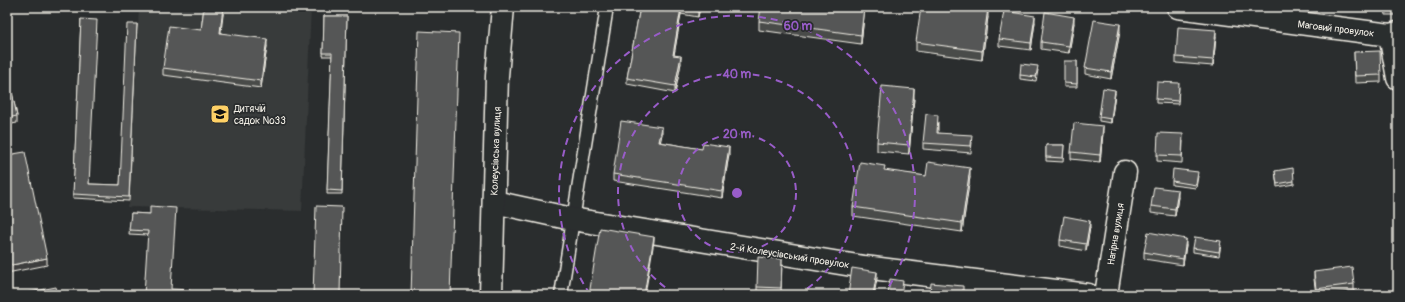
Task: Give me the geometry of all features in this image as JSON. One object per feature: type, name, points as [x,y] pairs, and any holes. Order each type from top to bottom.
[{"type":"street","name":"Колеусівська вулиця","points":[[491,295],[498,76],[503,7]]},
{"type":"street","name":"Маговий провулок","points":[[1178,7],[1394,34]]},
{"type":"street","points":[[1394,34],[1398,78]]},
{"type":"street","name":"Нагірна вулиця","points":[[1106,295],[1125,172]]},
{"type":"street","name":"2-й Колеусівський провулок","points":[[494,202],[572,219],[864,267],[1088,295]]},
{"type":"lane","points":[[561,295],[606,7]]},
{"type":"shaded area","name":"Дитячій садок №33","points":[[139,7],[311,7],[302,211],[127,207],[129,201]]},
{"type":"building","points":[[204,7],[223,7],[220,33],[267,39],[261,81],[163,68],[169,26],[201,30]]},
{"type":"building","points":[[640,7],[699,7],[698,11],[681,8],[673,55],[681,56],[675,86],[627,78]]},
{"type":"building","points":[[761,7],[864,7],[861,35],[759,21]]},
{"type":"building","points":[[921,7],[988,8],[982,51],[916,42]]},
{"type":"building","points":[[1385,7],[1398,7],[1398,11],[1386,11]]},
{"type":"building","points":[[1004,11],[1035,16],[1031,43],[999,39]]},
{"type":"building","points":[[1045,12],[1074,17],[1069,46],[1041,42]]},
{"type":"building","points":[[324,16],[347,16],[342,191],[327,190],[332,53],[323,53]]},
{"type":"building","points":[[81,19],[97,20],[89,184],[120,185],[127,24],[137,24],[129,197],[73,194]]},
{"type":"building","points":[[1094,20],[1120,24],[1111,72],[1085,68]]},
{"type":"building","points":[[1178,27],[1216,30],[1213,60],[1176,57]]},
{"type":"building","points":[[419,31],[459,33],[450,295],[411,295]]},
{"type":"building","points":[[1380,51],[1381,75],[1355,76],[1354,52]]},
{"type":"building","points":[[1064,61],[1077,61],[1077,84],[1064,83]]},
{"type":"building","points":[[1021,64],[1038,66],[1036,77],[1020,75]]},
{"type":"building","points":[[7,69],[17,116],[7,118]]},
{"type":"building","points":[[1157,82],[1179,83],[1178,101],[1156,99]]},
{"type":"building","points":[[882,86],[914,89],[909,145],[877,142]]},
{"type":"building","points":[[1103,88],[1115,90],[1111,119],[1099,117]]},
{"type":"building","points":[[926,114],[938,115],[937,133],[972,135],[971,146],[923,143]]},
{"type":"building","points":[[621,121],[662,127],[659,142],[702,149],[703,143],[729,147],[722,191],[613,174]]},
{"type":"building","points":[[1074,123],[1103,126],[1100,155],[1071,152]]},
{"type":"building","points":[[1158,133],[1183,134],[1182,156],[1157,155]]},
{"type":"building","points":[[1046,145],[1064,145],[1063,158],[1046,157]]},
{"type":"building","points":[[25,152],[47,258],[7,266],[7,155]]},
{"type":"building","points":[[860,162],[885,166],[884,170],[926,176],[928,162],[970,168],[962,223],[853,207]]},
{"type":"building","points":[[1293,168],[1294,181],[1277,184],[1275,171]]},
{"type":"building","points":[[1173,169],[1198,172],[1196,185],[1172,181]]},
{"type":"building","points":[[1154,187],[1178,190],[1175,209],[1151,206]]},
{"type":"building","points":[[150,206],[176,208],[171,289],[190,290],[190,295],[144,295],[148,231],[129,230],[131,213],[150,214]]},
{"type":"building","points":[[316,206],[342,207],[340,295],[313,295]]},
{"type":"building","points":[[1064,216],[1090,221],[1086,244],[1060,240]]},
{"type":"building","points":[[600,228],[654,237],[644,295],[589,295]]},
{"type":"building","points":[[1148,232],[1186,239],[1183,259],[1144,252]]},
{"type":"building","points":[[1195,237],[1221,241],[1219,252],[1193,248]]},
{"type":"building","points":[[758,257],[782,259],[781,288],[757,287]]},
{"type":"building","points":[[1352,267],[1354,284],[1316,289],[1314,272]]},
{"type":"building","points":[[852,268],[877,272],[873,295],[848,295]]},
{"type":"building","points":[[890,279],[903,281],[901,295],[888,295]]},
{"type":"building","points":[[931,283],[963,286],[963,295],[930,295]]},
{"type":"building","points":[[56,287],[58,295],[20,295],[20,294]]},
{"type":"place","name":"Дитячій садок №33","points":[[220,114]]}]
